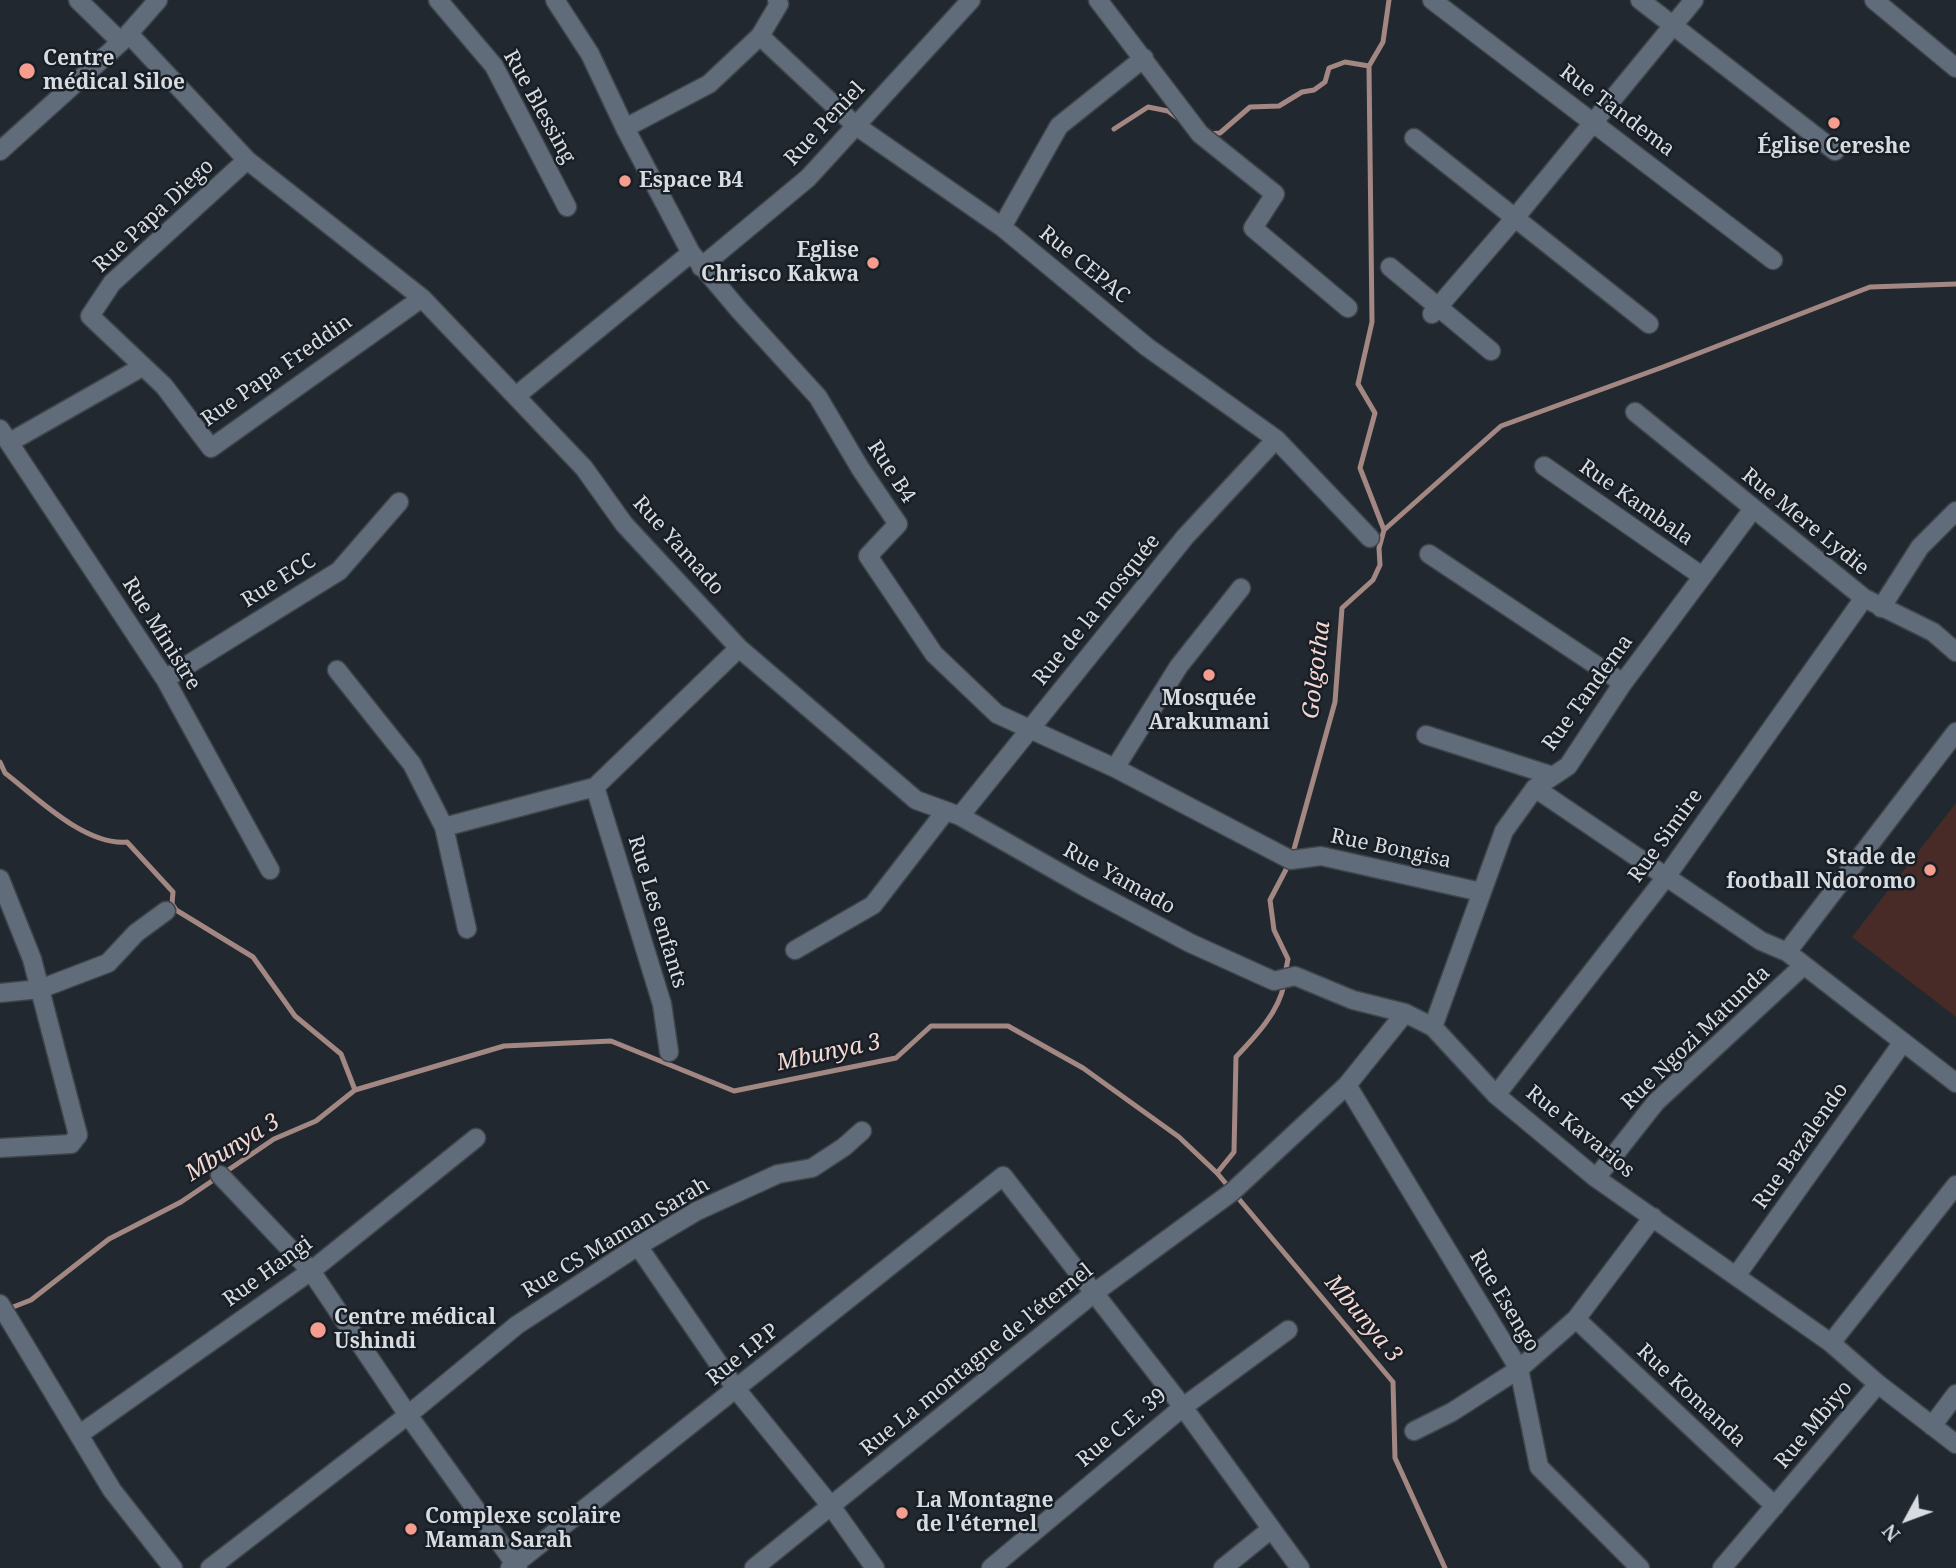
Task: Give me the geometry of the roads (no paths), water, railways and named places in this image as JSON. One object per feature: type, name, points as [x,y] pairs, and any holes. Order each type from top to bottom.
[{"type":"street","name":"Rue Yamado","points":[[78,0],[125,38],[247,160],[422,298],[584,468],[624,524],[739,648],[916,800],[953,814],[1191,943],[1274,981],[1296,976]]},
{"type":"street","points":[[0,151],[125,38],[158,0]]},
{"type":"street","name":"Rue Blessing","points":[[438,0],[494,65],[567,207]]},
{"type":"street","name":"Rue B4","points":[[555,0],[590,54],[625,128],[696,260],[818,397],[860,468],[898,524],[867,556],[934,654],[997,714],[1115,768],[1291,860]]},
{"type":"street","name":"Rue Peniel","points":[[516,396],[807,178],[971,0]]},
{"type":"street","points":[[1098,0],[1200,134],[1275,194],[1253,228],[1348,308]]},
{"type":"street","name":"Rue Tandema","points":[[1432,0],[1773,260]]},
{"type":"street","points":[[1640,0],[1835,151]]},
{"type":"street","points":[[1435,310],[1695,0]]},
{"type":"street","points":[[1874,0],[1956,68]]},
{"type":"street","points":[[625,128],[709,84],[760,36],[778,2]]},
{"type":"street","name":"Rue CEPAC","points":[[760,36],[855,125],[1002,227],[1147,347],[1276,439],[1370,538]]},
{"type":"street","points":[[1002,227],[1059,125],[1144,58]]},
{"type":"street","points":[[1414,138],[1648,324]]},
{"type":"street","name":"Rue Papa Diego","points":[[142,367],[90,316],[112,283],[247,160]]},
{"type":"street","points":[[1390,267],[1435,310],[1491,351]]},
{"type":"street","name":"Rue Papa Freddin","points":[[142,367],[164,386],[211,448],[422,298]]},
{"type":"street","points":[[5,436],[142,367]]},
{"type":"street","name":"Rue Mere Lydie","points":[[1634,412],[1864,598],[1933,632],[1956,652]]},
{"type":"street","name":"Rue Ministre","points":[[5,436],[165,679],[270,870]]},
{"type":"street","name":"Rue de la mosquée","points":[[795,950],[873,905],[1030,729],[1185,537],[1276,439]]},
{"type":"street","name":"Rue Kambala","points":[[1544,466],[1702,576]]},
{"type":"street","name":"Rue ECC","points":[[165,679],[339,571],[399,502]]},
{"type":"street","name":"Rue Tandema","points":[[1433,1027],[1504,831],[1535,788],[1568,766],[1623,683],[1752,509]]},
{"type":"street","points":[[1881,608],[1920,547],[1956,511]]},
{"type":"street","points":[[1429,554],[1623,683]]},
{"type":"street","points":[[1115,768],[1179,666],[1241,588]]},
{"type":"street","name":"Rue Simire","points":[[1496,1095],[1666,877],[1864,598]]},
{"type":"street","points":[[444,827],[595,787],[739,648]]},
{"type":"street","points":[[337,670],[412,764],[444,827],[467,929]]},
{"type":"street","name":"Rue Ngozi Matunda","points":[[1787,952],[1956,732]]},
{"type":"street","points":[[1426,735],[1553,776]]},
{"type":"street","name":"Rue Les enfants","points":[[595,787],[662,1004],[669,1052]]},
{"type":"street","points":[[1535,788],[1761,941],[1787,952],[1956,1083]]},
{"type":"street","name":"Rue Bongisa","points":[[1291,860],[1321,856],[1481,892]]},
{"type":"street","points":[[0,879],[33,959],[78,1135],[71,1144],[0,1149]]},
{"type":"street","points":[[0,993],[40,989],[108,963],[136,933],[166,911]]},
{"type":"street","name":"Rue Ngozi Matunda","points":[[1596,1178],[1656,1102],[1804,965]]},
{"type":"street","name":"Rue Kavarios","points":[[1296,976],[1353,1000],[1405,1013],[1433,1027],[1496,1095],[1596,1178],[1831,1343]]},
{"type":"street","points":[[1347,1085],[1405,1013]]},
{"type":"street","name":"Rue Bazalendo","points":[[1736,1276],[1903,1042]]},
{"type":"street","name":"Rue La montagne de l'éternel","points":[[754,1568],[1094,1293],[1233,1192],[1347,1085]]},
{"type":"street","name":"Rue Esengo","points":[[1347,1085],[1519,1369],[1539,1467],[1640,1568]]},
{"type":"street","name":"Rue CS Maman Sarah","points":[[210,1568],[408,1415],[517,1325],[697,1211],[778,1174],[812,1168],[844,1147],[862,1130]]},
{"type":"street","name":"Rue Hangi","points":[[80,1434],[311,1270],[477,1138]]},
{"type":"street","points":[[220,1175],[311,1270],[514,1567]]},
{"type":"street","name":"Rue I.P.P","points":[[514,1567],[1003,1176],[1094,1293]]},
{"type":"street","points":[[1831,1343],[1956,1185]]},
{"type":"street","points":[[1414,1431],[1452,1412],[1519,1369],[1576,1319],[1653,1217]]},
{"type":"street","points":[[638,1246],[736,1389],[831,1506],[875,1568]]},
{"type":"street","points":[[1094,1293],[1183,1407],[1300,1568]]},
{"type":"street","points":[[0,1304],[112,1490],[173,1568]]},
{"type":"street","name":"Rue Komanda","points":[[1576,1319],[1775,1506]]},
{"type":"street","name":"Rue C.E. 39","points":[[991,1568],[1183,1407],[1288,1330]]},
{"type":"street","name":"Rue Mbiyo","points":[[1722,1568],[1878,1384],[1831,1343]]},
{"type":"street","points":[[1878,1384],[1956,1444]]},
{"type":"street","points":[[1932,1426],[1956,1394]]},
{"type":"street","points":[[1223,1568],[1270,1530]]},
{"type":"waterway","name":"Golgotha","points":[[1285,974],[1288,959],[1274,930],[1270,900],[1291,860],[1335,702],[1342,608],[1373,580],[1380,565],[1379,548],[1384,530],[1360,468],[1375,413],[1358,384],[1372,322],[1369,66],[1383,42],[1389,0]]},
{"type":"waterway","points":[[1208,134],[1220,133],[1250,107],[1279,106],[1302,92],[1314,90],[1325,82],[1329,68],[1345,62],[1369,66]]},
{"type":"waterway","points":[[1114,129],[1148,107],[1168,111],[1179,119]]},
{"type":"waterway","points":[[1384,530],[1501,426],[1870,287],[1956,284]]},
{"type":"waterway","points":[[0,762],[5,773],[62,818],[95,836],[127,842],[173,892],[172,904],[176,910],[253,957],[295,1016],[341,1054],[355,1090]]},
{"type":"waterway","name":"Golgotha","points":[[1217,1173],[1234,1152],[1236,1057],[1272,1014],[1284,984]]},
{"type":"waterway","name":"Mbunya 3","points":[[8,1309],[31,1300],[109,1239],[181,1202],[274,1139],[316,1121],[355,1090],[504,1046],[611,1041],[734,1091],[896,1058],[931,1026],[1008,1026],[1083,1068],[1179,1137],[1217,1173],[1393,1382],[1395,1458],[1445,1568]]},
{"type":"place","name":"Centre médical Siloe","points":[[27,71]]},
{"type":"place","name":"Église Cereshe","points":[[1834,123]]},
{"type":"place","name":"Espace B4","points":[[625,181]]},
{"type":"place","name":"Eglise Chrisco Kakwa","points":[[873,263]]},
{"type":"place","name":"Mosquée Arakumani","points":[[1209,675]]},
{"type":"place","name":"Stade de football Ndoromo","points":[[1930,870]]},
{"type":"place","name":"Centre médical Ushindi","points":[[318,1330]]},
{"type":"place","name":"La Montagne de l'éternel","points":[[902,1513]]},
{"type":"place","name":"Complexe scolaire Maman Sarah","points":[[411,1529]]}]
